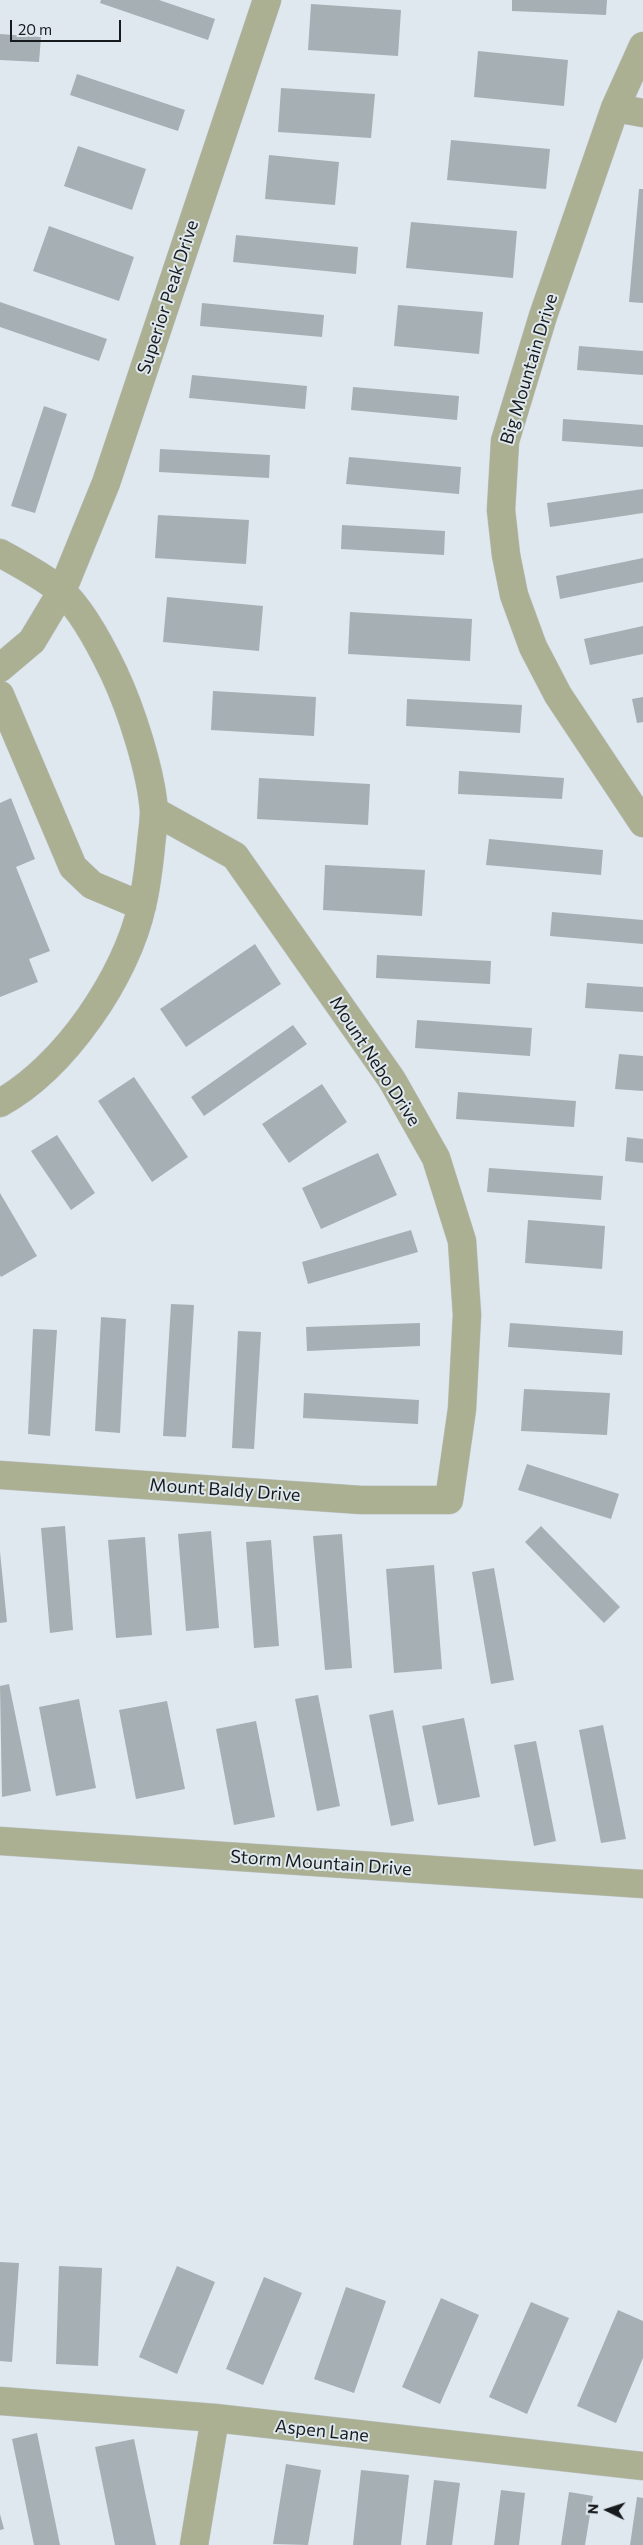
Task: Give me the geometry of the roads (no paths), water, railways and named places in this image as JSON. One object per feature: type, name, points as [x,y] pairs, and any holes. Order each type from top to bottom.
[{"type":"street","name":"Superior Peak Drive","points":[[0,668],[32,641],[62,592],[106,483],[266,0]]},
{"type":"street","name":"Big Mountain Drive","points":[[643,46],[615,108],[544,316],[505,441],[501,510],[506,555],[514,595],[533,647],[558,695],[643,823]]},
{"type":"street","points":[[615,108],[643,113]]},
{"type":"street","points":[[0,553],[62,592],[96,636],[124,695],[142,753],[154,811],[150,859],[142,906],[125,954],[102,997],[74,1038],[41,1074],[0,1103]]},
{"type":"street","points":[[0,694],[73,867],[92,885],[142,906]]},
{"type":"street","name":"Mount Nebo Drive","points":[[154,811],[235,856],[392,1080],[436,1158],[462,1241],[467,1315],[462,1409],[450,1500]]},
{"type":"street","name":"Mount Baldy Drive","points":[[0,1474],[361,1500],[450,1500]]},
{"type":"street","name":"Storm Mountain Drive","points":[[0,1841],[643,1884]]},
{"type":"street","name":"Aspen Lane","points":[[0,2401],[214,2418],[643,2466]]},
{"type":"street","points":[[194,2545],[214,2418]]}]
